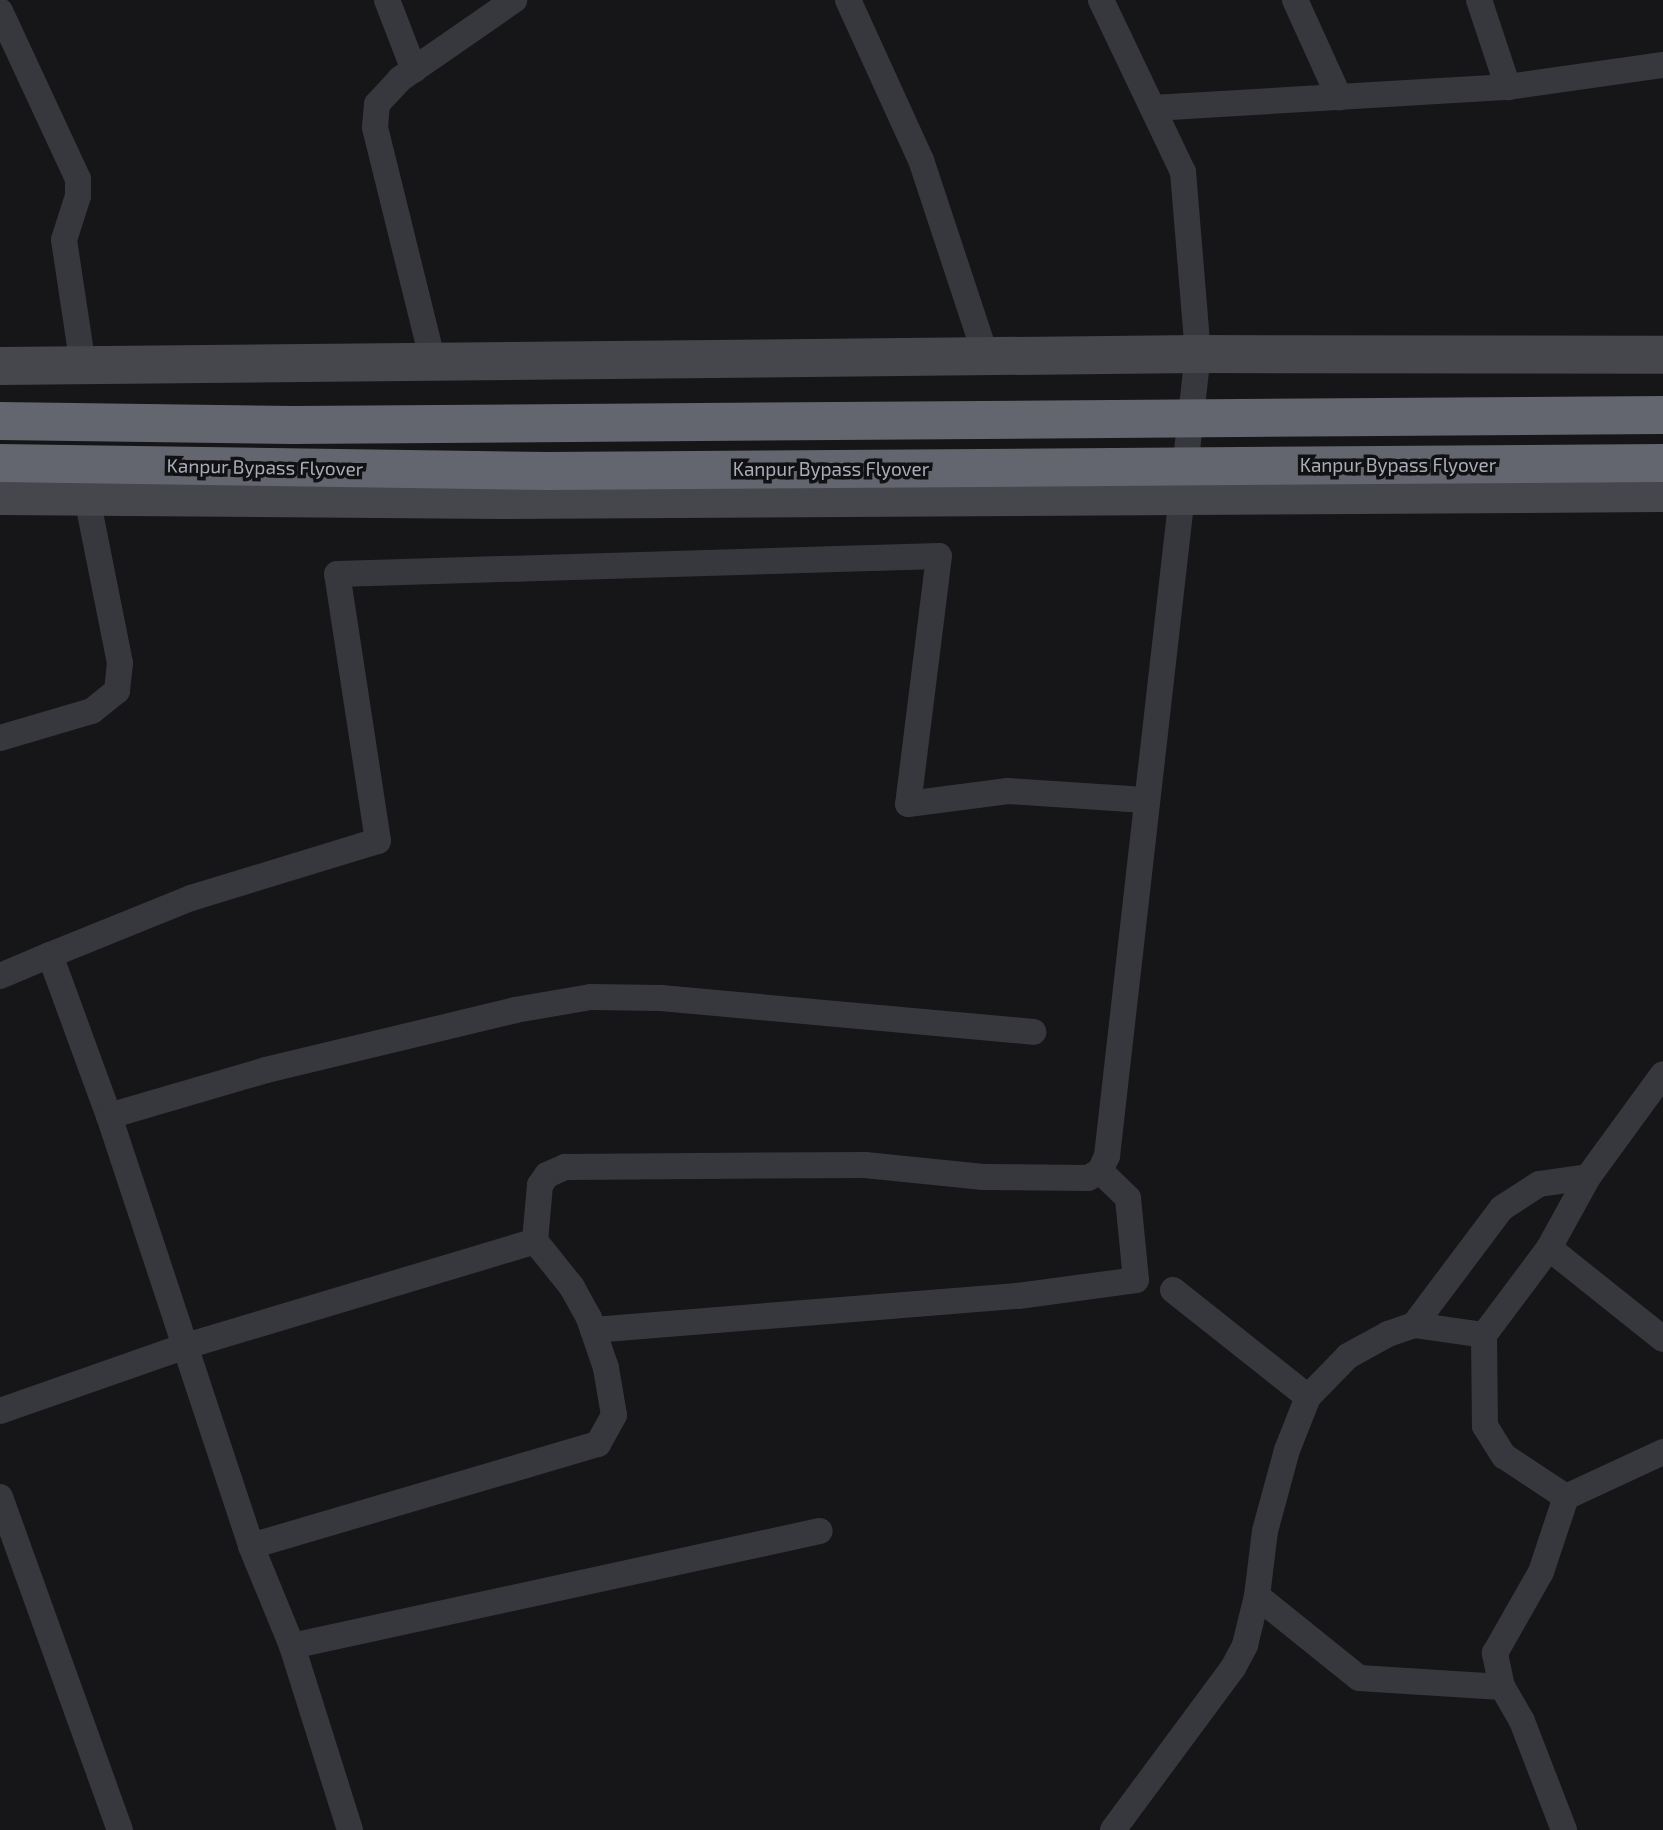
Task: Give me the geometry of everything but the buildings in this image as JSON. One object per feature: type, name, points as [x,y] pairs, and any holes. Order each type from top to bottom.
[{"type":"highway","points":[[0,421],[294,425],[1663,415]]},
{"type":"highway","name":"Kanpur Bypass Flyover","points":[[0,463],[548,471],[1663,463]]},
{"type":"main road","points":[[0,366],[1198,354],[1663,355]]},
{"type":"main road","points":[[0,496],[1184,498],[1663,493]]},
{"type":"street","points":[[387,0],[414,70]]},
{"type":"street","points":[[433,362],[375,127],[377,104],[414,70],[514,0]]},
{"type":"street","points":[[848,0],[920,160],[986,356]]},
{"type":"street","points":[[251,1546],[598,1444],[614,1415],[607,1368],[593,1330],[572,1287],[535,1241],[540,1185],[547,1175],[565,1167],[865,1165],[996,1178],[1088,1178],[1100,1171],[1107,1156],[1145,800],[1184,498],[1198,354],[1184,172],[1101,0]]},
{"type":"street","points":[[1295,0],[1339,97]]},
{"type":"street","points":[[1479,0],[1508,87]]},
{"type":"street","points":[[0,11],[78,179],[78,196],[64,240],[83,365]]},
{"type":"street","points":[[1153,108],[1508,87],[1663,65]]},
{"type":"street","points":[[0,738],[92,711],[117,691],[120,663],[87,498]]},
{"type":"street","points":[[0,976],[191,898],[378,841],[337,574],[939,556],[908,804],[1009,791],[1145,800]]},
{"type":"street","points":[[50,955],[108,1116],[251,1546],[292,1646],[350,1830]]},
{"type":"street","points":[[108,1116],[266,1070],[515,1010],[591,997],[661,998],[1033,1032]]},
{"type":"street","points":[[1566,1497],[1504,1455],[1485,1426],[1484,1335],[1549,1248],[1588,1177],[1660,1084]]},
{"type":"street","points":[[593,1330],[1018,1296],[1136,1280],[1128,1198],[1100,1171]]},
{"type":"street","points":[[1113,1830],[1233,1668],[1245,1645],[1257,1595],[1265,1531],[1287,1450],[1308,1397],[1348,1356],[1414,1325],[1502,1208],[1539,1184],[1588,1177]]},
{"type":"street","points":[[0,1411],[186,1346],[535,1241]]},
{"type":"street","points":[[1549,1248],[1663,1339]]},
{"type":"street","points":[[1173,1290],[1308,1397]]},
{"type":"street","points":[[1414,1325],[1484,1335]]},
{"type":"street","points":[[1564,1830],[1522,1721],[1503,1687],[1495,1653],[1541,1572],[1566,1497],[1663,1452]]},
{"type":"street","points":[[0,1497],[120,1830]]},
{"type":"street","points":[[292,1646],[820,1531]]},
{"type":"street","points":[[1257,1595],[1359,1678],[1503,1687]]}]
